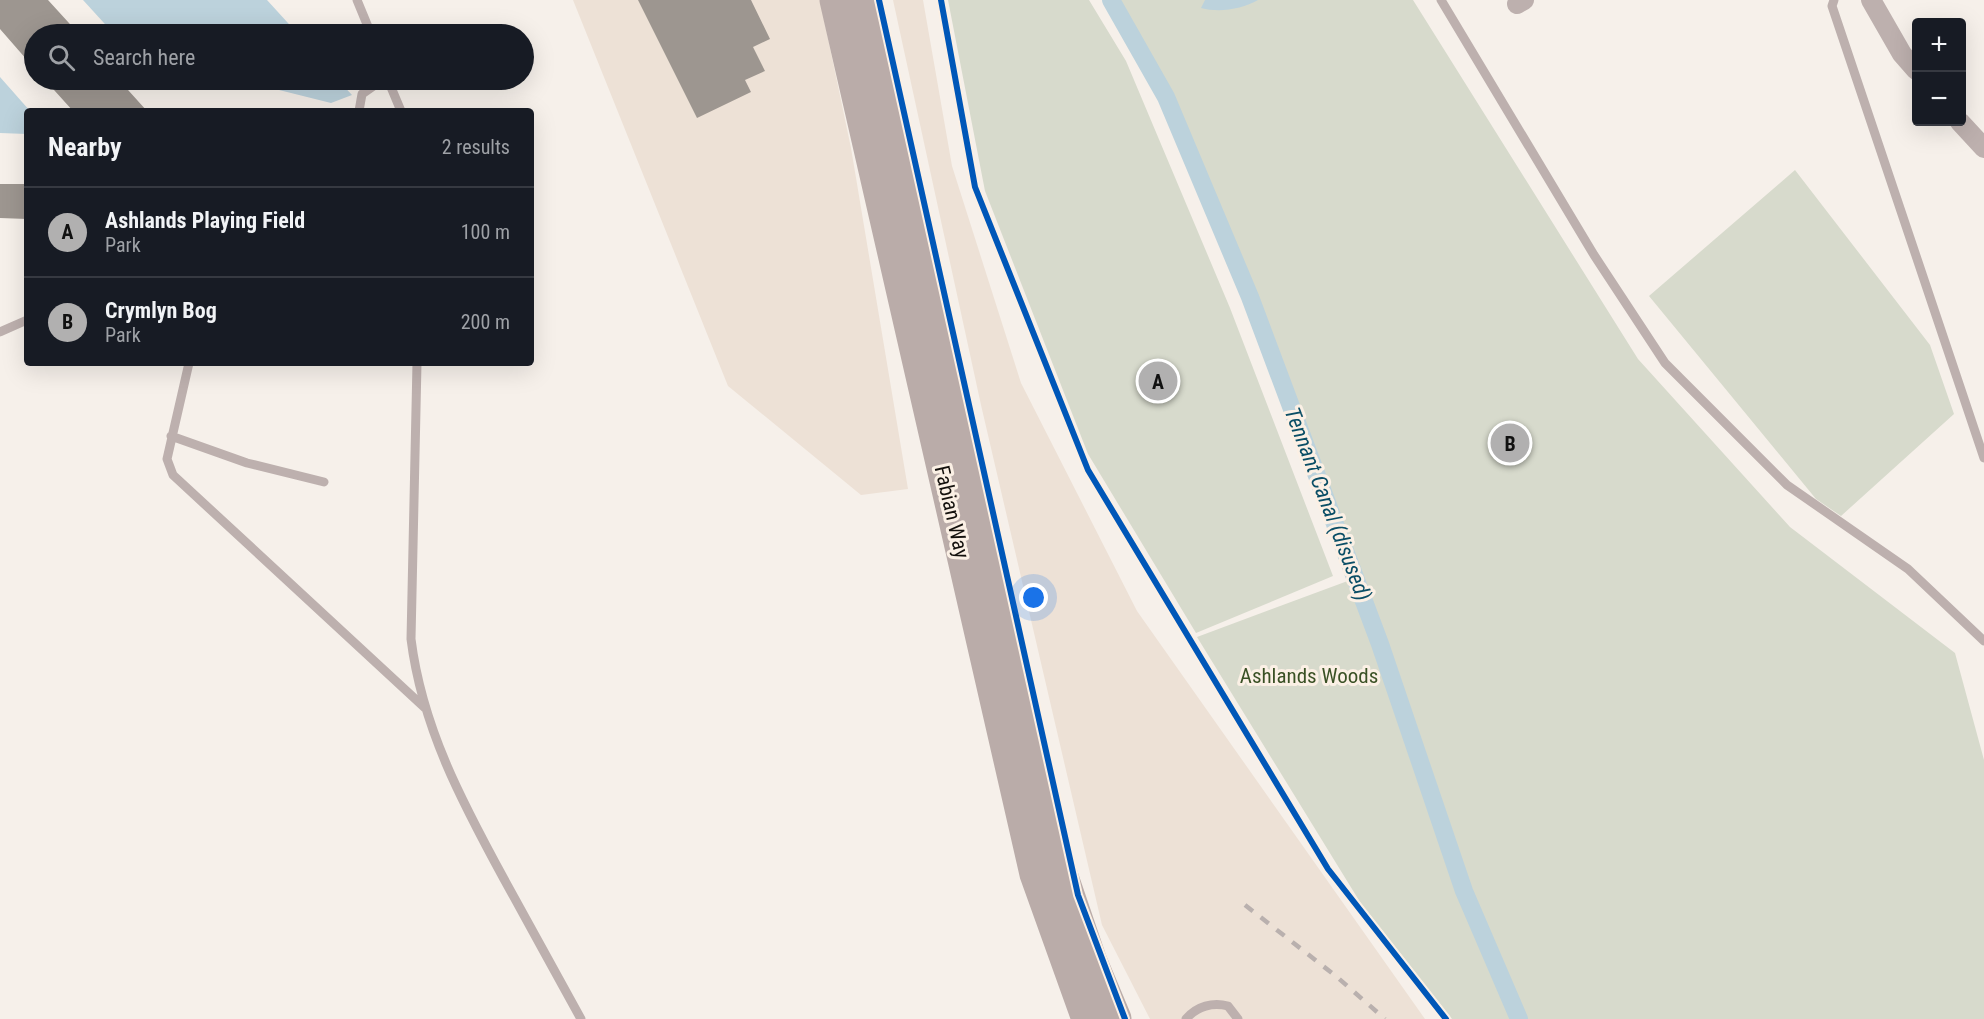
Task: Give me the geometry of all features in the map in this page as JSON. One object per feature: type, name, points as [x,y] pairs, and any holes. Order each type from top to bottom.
[{"type":"highway","name":"Fabian Way","points":[[836,0],[989,624],[1043,797],[1059,868],[1091,962],[1115,1019]]},
{"type":"highway","name":"Fabian Way","points":[[866,0],[989,624],[1008,761],[1036,874],[1088,1019]]},
{"type":"street","points":[[1871,0],[1902,54],[1912,65]]},
{"type":"street","points":[[1964,126],[1980,144]]},
{"type":"lane","points":[[357,0],[367,24]]},
{"type":"lane","points":[[1441,0],[1594,255],[1665,363],[1787,484],[1908,569],[1984,641]]},
{"type":"lane","points":[[1833,0],[1832,6],[1984,456]]},
{"type":"lane","points":[[360,108],[362,94],[368,90]]},
{"type":"lane","points":[[392,90],[399,108]]},
{"type":"lane","points":[[0,332],[24,321]]},
{"type":"lane","points":[[188,366],[167,459],[173,475],[425,708]]},
{"type":"lane","points":[[417,366],[411,639],[415,672],[442,758],[475,827],[581,1019]]},
{"type":"lane","points":[[171,436],[247,464],[324,482]]},
{"type":"lane","points":[[1186,1019],[1191,1013],[1215,1003],[1228,1006],[1238,1019]]},
{"type":"shaded area","points":[[573,0],[820,0],[851,148],[908,489],[861,495],[728,386]]},
{"type":"shaded area","points":[[893,0],[923,0],[952,166],[1021,383],[1137,611],[1425,1019],[1150,1019],[1102,925],[981,405]]},
{"type":"green space","points":[[948,0],[1089,0],[1126,61],[1230,308],[1333,576],[1196,633],[1088,454],[985,191]]},
{"type":"green space","points":[[1111,0],[1413,0],[1638,359],[1790,527],[1955,653],[1984,760],[1984,1019],[1519,1019],[1464,891],[1380,644],[1250,297],[1166,97]]},
{"type":"green space","points":[[1795,170],[1930,345],[1954,414],[1841,516],[1816,499],[1649,296]]},
{"type":"green space","name":"Ashlands Woods","points":[[1353,579],[1461,892],[1516,1019],[1452,1019],[1360,902],[1197,637]]},
{"type":"water","points":[[83,0],[267,0],[289,24],[105,24]]},
{"type":"water","points":[[1205,0],[1258,0],[1238,8],[1216,10],[1201,8]]},
{"type":"water","points":[[0,77],[27,108],[24,108],[24,134],[0,133]]},
{"type":"water","points":[[279,90],[347,90],[352,95],[331,103]]},
{"type":"building","points":[[0,0],[48,0],[70,24],[24,24],[24,57],[0,29]]},
{"type":"building","points":[[638,0],[751,0],[770,39],[753,47],[765,71],[745,80],[751,92],[697,118]]},
{"type":"building","points":[[54,90],[128,90],[144,108],[70,108]]},
{"type":"building","points":[[0,184],[24,184],[24,219],[0,218]]},
{"type":"waterway","name":"Tennant Canal (disused)","points":[[1111,0],[1166,97],[1250,297],[1380,644],[1464,891],[1519,1019]]},
{"type":"railway","points":[[1245,905],[1337,977],[1385,1019]]},
{"type":"cycle path","points":[[879,0],[1078,895],[1125,1019]]},
{"type":"cycle path","points":[[941,0],[975,187],[1088,470],[1328,869],[1446,1019]]},
{"type":"place","name":"Ashlands Playing Field","points":[[1158,381]]},
{"type":"place","name":"Crymlyn Bog","points":[[1510,443]]}]
